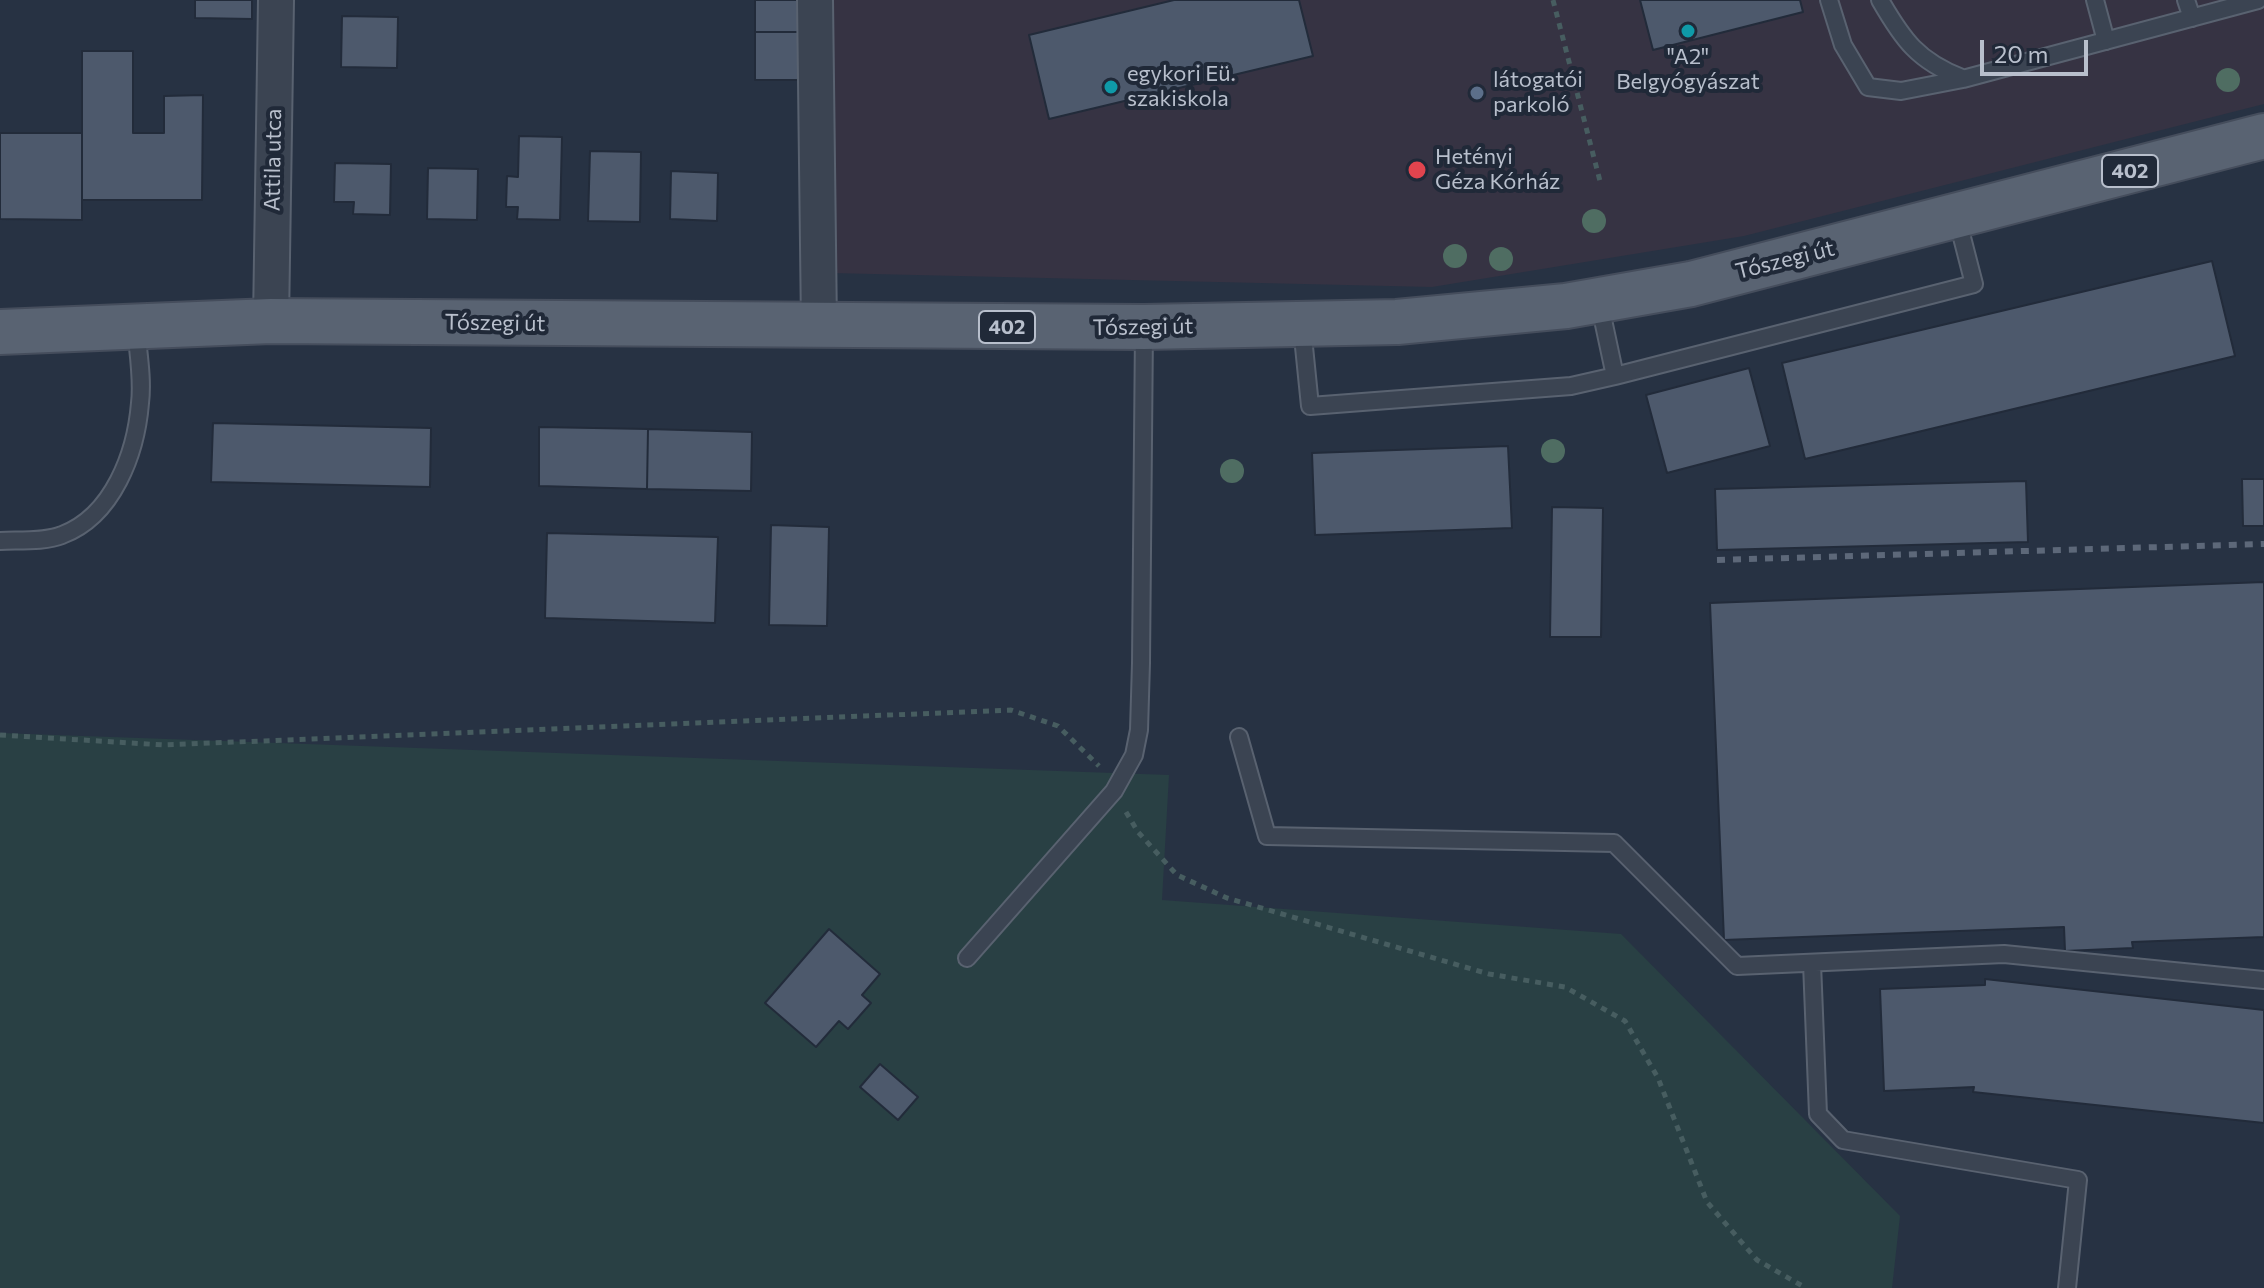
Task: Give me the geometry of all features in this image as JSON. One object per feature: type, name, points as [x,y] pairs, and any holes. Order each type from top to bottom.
[{"type":"main road","name":"Tószegi út","points":[[0,332],[271,321],[1144,327],[1397,322],[1599,301],[1691,284],[2264,136]]},
{"type":"street","name":"Attila utca","points":[[271,321],[276,0]]},
{"type":"street","points":[[815,0],[819,326]]},
{"type":"lane","points":[[1829,0],[1843,45],[1868,87],[1901,91],[1963,79],[2258,0]]},
{"type":"lane","points":[[1880,0],[1902,38],[1934,67],[1963,79]]},
{"type":"lane","points":[[2095,0],[2106,41]]},
{"type":"lane","points":[[2186,0],[2192,18]]},
{"type":"lane","points":[[1302,324],[1310,406],[1571,386],[1974,284],[1957,216]]},
{"type":"lane","points":[[1599,301],[1615,376]]},
{"type":"lane","points":[[0,541],[60,536],[93,514],[114,489],[130,456],[141,400],[136,325]]},
{"type":"lane","points":[[967,958],[1114,791],[1134,755],[1139,730],[1144,327]]},
{"type":"lane","points":[[1239,737],[1267,836],[1614,843],[1737,966],[2004,954],[2264,980]]},
{"type":"lane","points":[[1812,963],[1818,1114],[1843,1140],[2078,1180],[2067,1288]]},
{"type":"path","points":[[1553,0],[1600,181]]},
{"type":"path","points":[[0,735],[164,745],[1011,710],[1058,726],[1093,757],[1138,832],[1177,875],[1227,898],[1489,974],[1565,987],[1625,1021],[1658,1078],[1707,1202],[1757,1260],[1806,1288]]},
{"type":"shaded area","name":"Hetényi Géza Kórház","points":[[831,0],[2264,0],[2264,104],[1744,236],[1432,287],[830,273]]},
{"type":"green space","points":[[0,733],[1169,775],[1162,900],[1621,934],[1900,1216],[1892,1288],[0,1288]]},
{"type":"building","points":[[195,0],[252,0],[252,19],[195,18]]},
{"type":"building","points":[[755,0],[799,0],[799,32],[755,32]]},
{"type":"building","name":"egykori Eü. szakiskola","points":[[1174,0],[1299,0],[1313,56],[1049,119],[1029,35]]},
{"type":"building","name":"\"A2\" Belgyógyászat","points":[[1640,0],[1800,0],[1803,12],[1653,50]]},
{"type":"building","points":[[342,16],[398,17],[397,68],[341,67]]},
{"type":"building","points":[[755,32],[799,32],[799,80],[755,80]]},
{"type":"building","points":[[82,51],[133,51],[133,133],[164,133],[164,96],[203,95],[202,200],[82,200]]},
{"type":"building","points":[[0,133],[82,133],[82,220],[0,219]]},
{"type":"building","points":[[519,136],[562,137],[560,220],[517,219],[518,207],[506,207],[507,176],[518,177]]},
{"type":"building","points":[[590,151],[641,152],[640,222],[588,221]]},
{"type":"building","points":[[335,163],[391,164],[390,215],[353,214],[354,202],[334,202]]},
{"type":"building","points":[[428,168],[478,169],[477,220],[427,219]]},
{"type":"building","points":[[671,171],[718,173],[717,221],[670,219]]},
{"type":"building","points":[[2212,261],[2235,356],[1805,459],[1782,363]]},
{"type":"building","points":[[1749,368],[1770,446],[1667,473],[1646,395]]},
{"type":"building","points":[[213,423],[431,428],[430,487],[211,482]]},
{"type":"building","points":[[539,427],[648,429],[647,489],[539,486]]},
{"type":"building","points":[[648,429],[752,432],[751,491],[647,489]]},
{"type":"building","points":[[1508,446],[1512,528],[1315,535],[1312,453]]},
{"type":"building","points":[[2242,479],[2264,479],[2264,526],[2243,526]]},
{"type":"building","points":[[2026,481],[2028,542],[1717,550],[1715,489]]},
{"type":"building","points":[[1552,507],[1603,508],[1601,637],[1550,637]]},
{"type":"building","points":[[771,525],[829,527],[827,626],[769,625]]},
{"type":"building","points":[[547,533],[718,537],[715,623],[545,618]]},
{"type":"building","points":[[2264,582],[2264,937],[2132,942],[2133,948],[2065,951],[2064,927],[1724,940],[1710,603]]},
{"type":"building","points":[[829,929],[880,974],[862,995],[871,1003],[848,1029],[839,1021],[816,1047],[765,1003]]},
{"type":"building","points":[[1985,979],[2264,1010],[2264,1123],[1973,1092],[1974,1087],[1884,1091],[1880,989],[1985,985]]},
{"type":"building","points":[[880,1064],[918,1097],[898,1120],[860,1087]]},
{"type":"railway","points":[[1717,560],[2264,544]]},
{"type":"place","name":"\"A2\" Belgyógyászat","points":[[1688,31]]},
{"type":"place","name":"egykori Eü. szakiskola","points":[[1111,87]]},
{"type":"place","name":"látogatói parkoló","points":[[1477,93]]},
{"type":"place","name":"Hetényi Géza Kórház","points":[[1417,170]]}]
